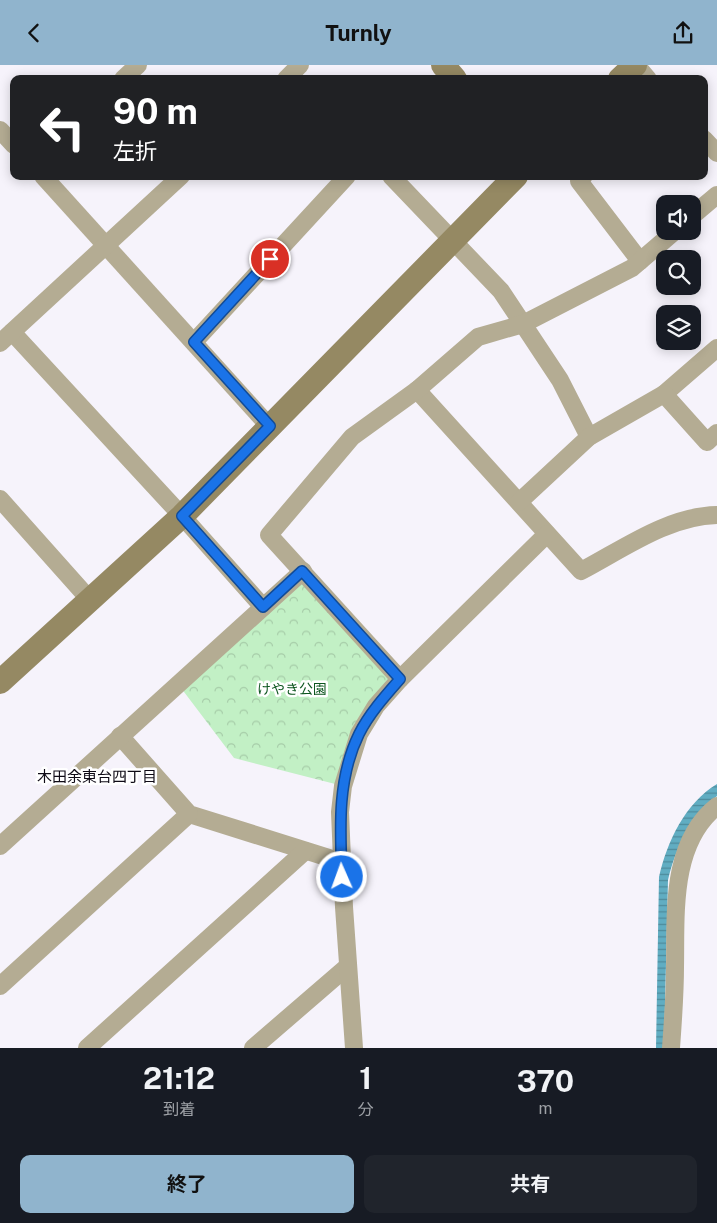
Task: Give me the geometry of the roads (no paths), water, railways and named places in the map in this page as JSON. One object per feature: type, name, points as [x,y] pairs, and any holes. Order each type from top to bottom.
[{"type":"street","points":[[127,75],[138,65]]},
{"type":"street","points":[[442,65],[451,75]]},
{"type":"street","points":[[624,75],[635,65],[644,75]]},
{"type":"street","points":[[0,130],[10,141]]},
{"type":"street","points":[[708,143],[717,153]]},
{"type":"street","points":[[47,180],[270,426]]},
{"type":"street","points":[[177,180],[6,337],[182,516],[263,607]]},
{"type":"street","points":[[194,342],[343,180]]},
{"type":"street","points":[[395,180],[500,291],[560,380],[589,437]]},
{"type":"street","points":[[0,682],[182,516],[512,180]]},
{"type":"street","points":[[580,180],[640,261]]},
{"type":"street","points":[[701,208],[717,195]]},
{"type":"street","points":[[400,679],[269,535],[352,437],[417,390],[478,337],[523,323],[632,268],[664,240]]},
{"type":"street","points":[[519,502],[589,437],[664,394],[717,349]]},
{"type":"street","points":[[417,390],[581,571],[670,525],[706,515],[717,515]]},
{"type":"street","points":[[664,394],[707,442],[717,433]]},
{"type":"street","points":[[1,503],[90,599]]},
{"type":"street","points":[[354,1048],[340,812],[342,786],[348,763],[359,734],[376,707],[400,679],[547,534]]},
{"type":"street","points":[[0,846],[302,571]]},
{"type":"street","points":[[120,736],[189,814],[342,862]]},
{"type":"street","points":[[671,1048],[674,1008],[676,890],[686,851],[703,817],[717,806]]},
{"type":"street","points":[[0,986],[189,814]]},
{"type":"street","points":[[87,1048],[304,851]]},
{"type":"street","points":[[253,1048],[348,966]]},
{"type":"water","points":[[717,784],[717,796],[700,814],[686,834],[675,856],[668,880],[664,1048],[656,1048],[659,877],[662,864],[672,837],[687,813],[706,792]]},
{"type":"district","name":"木田余東台四丁目","points":[[97,777]]},
{"type":"park label","name":"けやき公園","points":[[292,689]]}]
